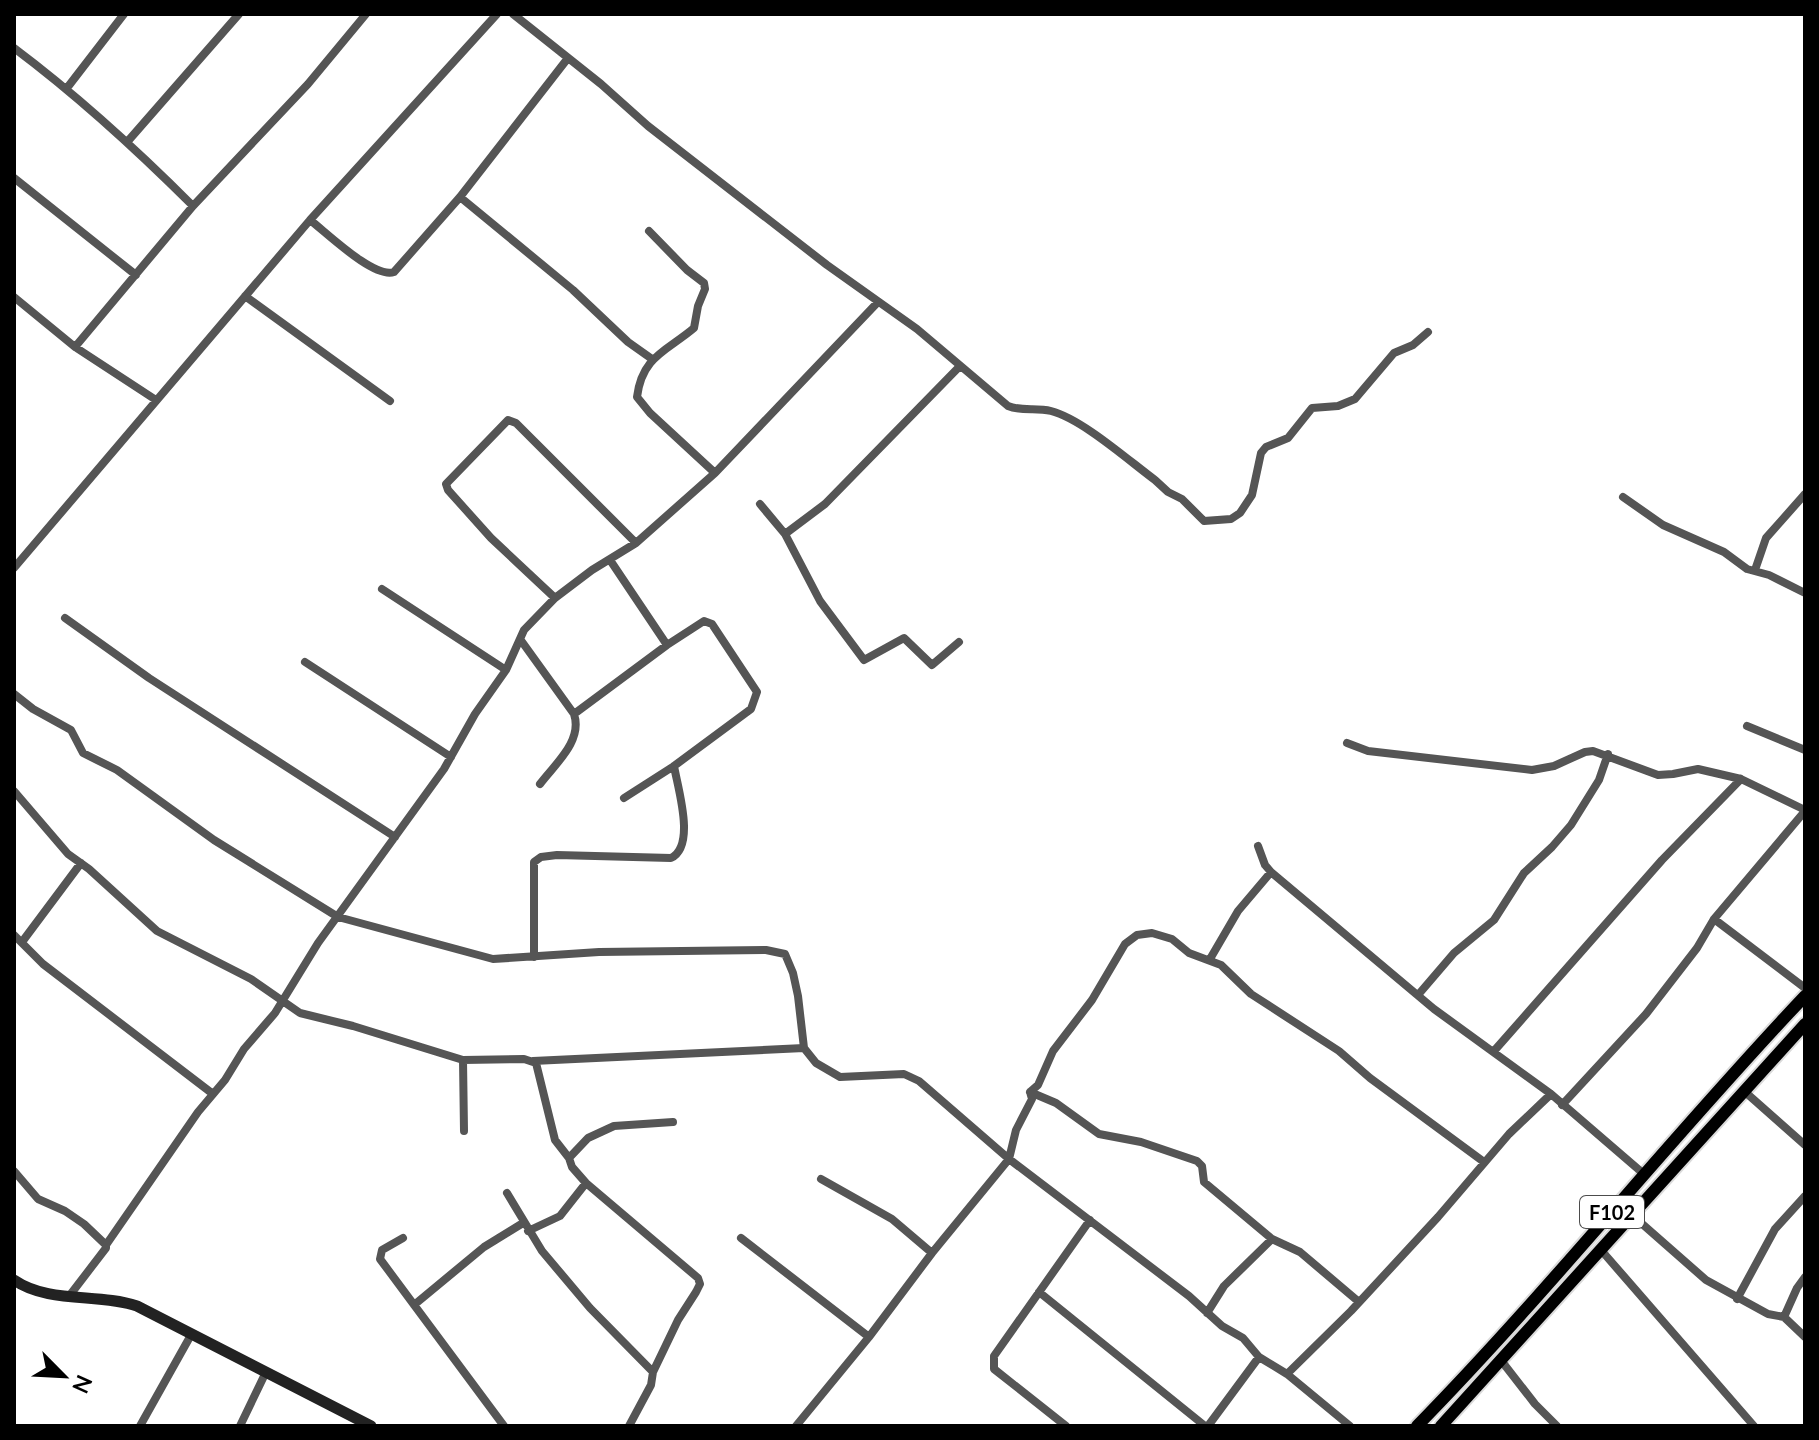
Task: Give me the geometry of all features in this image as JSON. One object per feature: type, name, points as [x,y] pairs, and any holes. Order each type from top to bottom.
[{"type":"main road","name":"F102","points":[[1417,1426],[1493,1349],[1805,996]]},
{"type":"main road","name":"F102","points":[[1441,1426],[1805,1025]]},
{"type":"street","points":[[67,88],[124,14]]},
{"type":"street","points":[[128,141],[239,14]]},
{"type":"street","points":[[75,347],[193,206],[308,84],[366,14]]},
{"type":"street","points":[[14,568],[310,220],[497,14]]},
{"type":"street","points":[[513,14],[648,126],[917,329],[1008,406],[1020,411],[1048,409],[1069,418],[1168,492],[1182,499],[1204,521],[1231,519],[1240,513],[1252,495],[1261,453],[1266,447],[1288,438],[1312,408],[1338,406],[1355,399],[1394,353],[1413,345],[1428,332]]},
{"type":"street","points":[[14,48],[67,88],[128,141],[193,206]]},
{"type":"street","points":[[310,220],[371,268],[389,274],[394,272],[460,197],[568,58]]},
{"type":"street","points":[[14,178],[136,275]]},
{"type":"street","points":[[460,197],[573,290],[628,342],[652,359]]},
{"type":"street","points":[[649,231],[704,283],[705,289],[694,328],[652,359],[639,379],[637,397],[715,473]]},
{"type":"street","points":[[245,296],[390,401]]},
{"type":"street","points":[[14,297],[75,347],[156,400]]},
{"type":"street","points":[[70,1295],[244,1049],[275,1013],[338,917],[451,757],[475,714],[506,670],[524,630],[555,598],[636,543],[715,473],[878,302]]},
{"type":"street","points":[[785,534],[825,504],[960,366]]},
{"type":"street","points":[[555,598],[491,538],[446,484],[508,420],[516,423],[636,543]]},
{"type":"street","points":[[1755,570],[1766,538],[1805,494]]},
{"type":"street","points":[[1623,497],[1663,525],[1724,552],[1747,569],[1786,582],[1805,593]]},
{"type":"street","points":[[760,504],[785,534],[820,601],[864,660],[904,638],[932,665],[959,642]]},
{"type":"street","points":[[610,560],[667,645]]},
{"type":"street","points":[[382,589],[506,670]]},
{"type":"street","points":[[65,618],[149,678],[395,837]]},
{"type":"street","points":[[574,714],[704,621],[712,624],[757,692],[751,709],[674,766],[624,798]]},
{"type":"street","points":[[520,639],[574,714],[577,732],[540,784]]},
{"type":"street","points":[[305,662],[451,757]]},
{"type":"street","points":[[14,694],[33,709],[71,730],[83,753],[117,770],[214,840],[338,917],[493,959],[599,952],[778,951],[785,954],[793,973],[804,1048],[816,1063],[840,1077],[904,1074],[919,1081],[1009,1159],[1222,1326],[1243,1338],[1259,1357],[1287,1374],[1350,1426]]},
{"type":"street","points":[[1747,726],[1805,750]]},
{"type":"street","points":[[1347,743],[1368,751],[1532,770],[1554,766],[1585,752],[1608,754],[1658,775],[1698,769],[1741,779],[1805,811],[1714,919],[1697,948],[1646,1014],[1562,1105]]},
{"type":"street","points":[[1418,995],[1454,953],[1494,920],[1527,868],[1552,847],[1571,825],[1599,780],[1608,754]]},
{"type":"street","points":[[534,957],[534,862],[541,857],[557,855],[671,858],[679,854],[684,847],[685,831],[674,766]]},
{"type":"street","points":[[1494,1051],[1662,860],[1741,779]]},
{"type":"street","points":[[14,791],[50,835],[157,931],[251,979],[300,1013],[463,1060],[533,1061],[804,1048]]},
{"type":"street","points":[[1258,846],[1271,872],[1418,995],[1551,1094],[1645,1175]]},
{"type":"street","points":[[22,942],[81,863]]},
{"type":"street","points":[[1210,959],[1238,911],[1271,872]]},
{"type":"street","points":[[1714,919],[1805,988]]},
{"type":"street","points":[[1030,1092],[1038,1085],[1053,1051],[1092,1000],[1130,938],[1143,933],[1164,935],[1189,953],[1221,965],[1251,994],[1339,1051],[1370,1078],[1484,1162]]},
{"type":"street","points":[[14,935],[43,964],[213,1094]]},
{"type":"street","points":[[463,1060],[464,1131]]},
{"type":"street","points":[[533,1061],[555,1140],[572,1167],[586,1183],[698,1278],[700,1284],[678,1320],[653,1372],[651,1385],[629,1426]]},
{"type":"street","points":[[1744,1091],[1805,1145]]},
{"type":"street","points":[[796,1426],[1009,1159],[1016,1130],[1032,1099],[1030,1092]]},
{"type":"street","points":[[1030,1092],[1056,1103],[1099,1134],[1141,1142],[1197,1161],[1202,1166],[1204,1182],[1272,1239],[1300,1252],[1359,1302]]},
{"type":"street","points":[[1287,1374],[1359,1302],[1484,1162],[1551,1094]]},
{"type":"street","points":[[569,1158],[588,1138],[614,1126],[673,1122]]},
{"type":"street","points":[[14,1171],[38,1199],[65,1211],[106,1245]]},
{"type":"street","points":[[821,1179],[892,1219],[932,1253]]},
{"type":"street","points":[[414,1305],[484,1247],[526,1227],[560,1216],[586,1183]]},
{"type":"street","points":[[507,1193],[526,1227],[590,1308],[653,1372]]},
{"type":"street","points":[[1737,1299],[1775,1229],[1805,1196]]},
{"type":"street","points":[[1632,1215],[1688,1266],[1737,1299],[1768,1314],[1784,1317],[1805,1337]]},
{"type":"street","points":[[1066,1426],[994,1369],[992,1363],[1090,1220]]},
{"type":"street","points":[[403,1238],[382,1250],[380,1259],[504,1426]]},
{"type":"street","points":[[741,1238],[869,1337]]},
{"type":"street","points":[[1207,1313],[1224,1286],[1272,1239]]},
{"type":"street","points":[[1601,1250],[1754,1426]]},
{"type":"street","points":[[1784,1317],[1805,1277]]},
{"type":"street","points":[[14,1280],[33,1291],[128,1303],[371,1426]]},
{"type":"street","points":[[1039,1292],[1206,1426],[1259,1357]]},
{"type":"street","points":[[140,1426],[191,1335]]},
{"type":"street","points":[[1493,1349],[1535,1404],[1557,1426]]},
{"type":"street","points":[[240,1426],[265,1374]]}]
